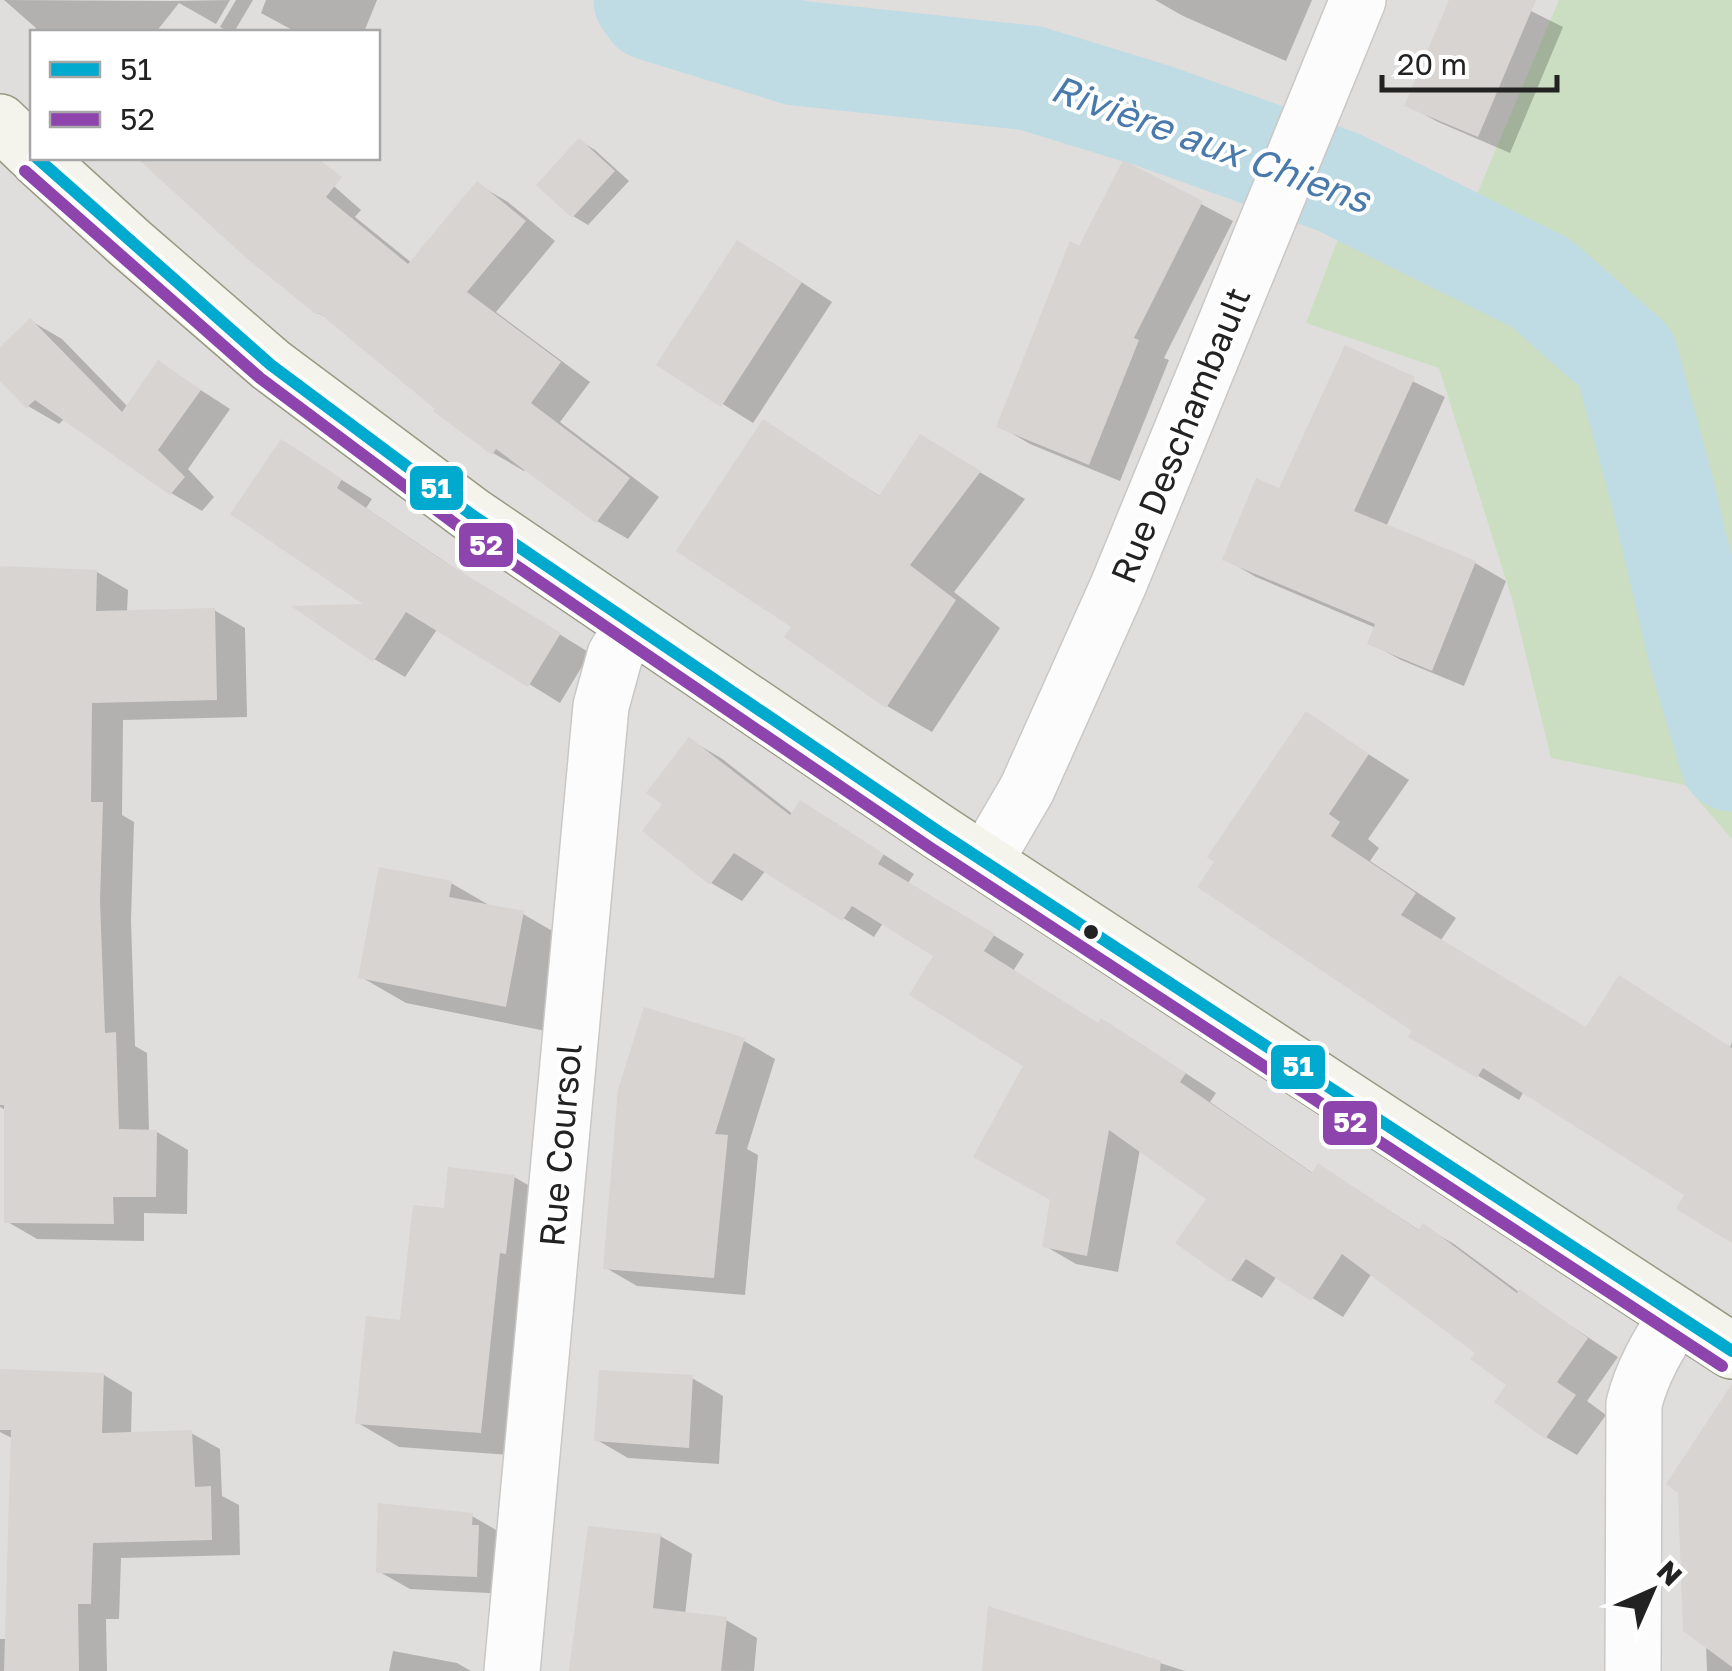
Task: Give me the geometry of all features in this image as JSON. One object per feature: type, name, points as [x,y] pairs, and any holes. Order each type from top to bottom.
[{"type":"street","name":"Rue Deschambault","points":[[985,862],[1027,789],[1118,586],[1358,0]]},
{"type":"street","points":[[0,122],[30,150]]},
{"type":"street","points":[[40,160],[141,254],[271,366],[394,460],[632,626],[985,862],[1732,1351]]},
{"type":"street","name":"Rue Coursol","points":[[512,1671],[601,706],[615,655],[632,626]]},
{"type":"street","points":[[1634,1671],[1634,1404],[1650,1358],[1677,1316]]},
{"type":"shaded area","points":[[0,0],[1732,0],[1732,1671],[0,1671]]},
{"type":"green space","points":[[1559,0],[1732,0],[1732,839],[1685,785],[1551,758],[1513,602],[1439,368],[1306,323],[1367,163],[1477,194]]},
{"type":"pier","points":[[1259,115],[1347,150],[1319,221],[1230,188]]},
{"type":"building","points":[[1449,0],[1536,0],[1478,137],[1404,106]]},
{"type":"building","points":[[579,138],[615,171],[572,218],[536,185]]},
{"type":"building","points":[[139,160],[320,160],[342,177],[326,197],[408,264],[477,181],[526,221],[467,292],[561,362],[531,403],[630,478],[596,523],[496,449],[492,455],[433,411],[319,313],[245,257]]},
{"type":"building","points":[[1123,160],[1203,201],[1134,338],[1139,340],[1089,465],[996,427],[1070,241],[1079,246]]},
{"type":"building","points":[[737,240],[802,282],[721,407],[656,365]]},
{"type":"building","points":[[30,318],[122,412],[158,360],[201,390],[158,450],[185,477],[170,495],[35,400],[26,408],[0,381],[0,347]]},
{"type":"building","points":[[1345,345],[1415,377],[1354,511],[1476,561],[1432,671],[1367,644],[1375,624],[1222,560],[1256,478],[1279,488]]},
{"type":"building","points":[[763,419],[879,496],[920,434],[981,471],[910,565],[956,600],[886,708],[784,637],[791,627],[676,551]]},
{"type":"building","points":[[281,439],[342,479],[337,488],[442,560],[561,633],[528,687],[406,612],[373,662],[291,606],[363,604],[230,514]]},
{"type":"building","points":[[0,566],[97,570],[96,611],[215,608],[217,700],[92,703],[91,802],[103,802],[100,901],[105,1033],[116,1032],[119,1129],[157,1130],[156,1197],[113,1197],[114,1224],[4,1223],[4,1105],[0,1105]]},
{"type":"building","points":[[1306,711],[1369,754],[1329,814],[1340,822],[1331,836],[1416,893],[1401,915],[1586,1027],[1619,975],[1732,1048],[1732,1243],[1676,1209],[1684,1195],[1483,1068],[1477,1078],[1408,1037],[1412,1031],[1197,887],[1214,862],[1207,857]]},
{"type":"building","points":[[689,737],[790,815],[800,800],[884,854],[878,864],[995,934],[984,951],[1098,1023],[1101,1018],[1186,1073],[1180,1082],[1312,1173],[1318,1163],[1418,1230],[1423,1223],[1517,1293],[1520,1289],[1588,1338],[1557,1382],[1576,1395],[1545,1439],[1494,1402],[1506,1385],[1470,1359],[1475,1353],[1342,1254],[1311,1301],[1246,1259],[1230,1282],[1175,1243],[1206,1199],[1109,1130],[1087,1256],[1042,1247],[1050,1200],[973,1157],[1023,1066],[909,995],[933,956],[852,906],[842,921],[734,853],[710,885],[642,831],[662,804],[646,793]]},
{"type":"building","points":[[379,867],[452,881],[449,897],[524,911],[506,1007],[358,978]]},
{"type":"building","points":[[644,1007],[745,1038],[715,1134],[728,1135],[714,1278],[603,1269],[618,1090]]},
{"type":"building","points":[[448,1167],[515,1175],[506,1254],[500,1253],[481,1433],[355,1424],[366,1316],[400,1320],[413,1205],[444,1208]]},
{"type":"building","points":[[0,1369],[104,1373],[102,1433],[192,1430],[195,1487],[211,1486],[212,1540],[93,1543],[91,1604],[78,1604],[79,1671],[4,1671],[11,1430],[0,1430]]},
{"type":"building","points":[[599,1370],[693,1375],[689,1448],[594,1441]]},
{"type":"building","points":[[1732,1384],[1732,1667],[1683,1631],[1678,1493],[1666,1484]]},
{"type":"building","points":[[378,1503],[473,1513],[472,1525],[479,1525],[477,1577],[376,1573]]},
{"type":"building","points":[[588,1526],[661,1534],[653,1608],[727,1617],[721,1671],[569,1671]]},
{"type":"building","points":[[988,1606],[1161,1661],[1160,1671],[982,1671]]},
{"type":"waterway","name":"Rivière aux Chiens","points":[[646,0],[652,8],[797,53],[1030,78],[1154,116],[1338,182],[1541,283],[1626,358],[1701,654],[1732,759]]},
{"type":"transit line","name":"51","points":[[39,160],[271,365],[472,515],[939,832],[1732,1351]]},
{"type":"transit line","name":"52","points":[[25,171],[260,378],[462,529],[929,847],[1722,1366]]}]
